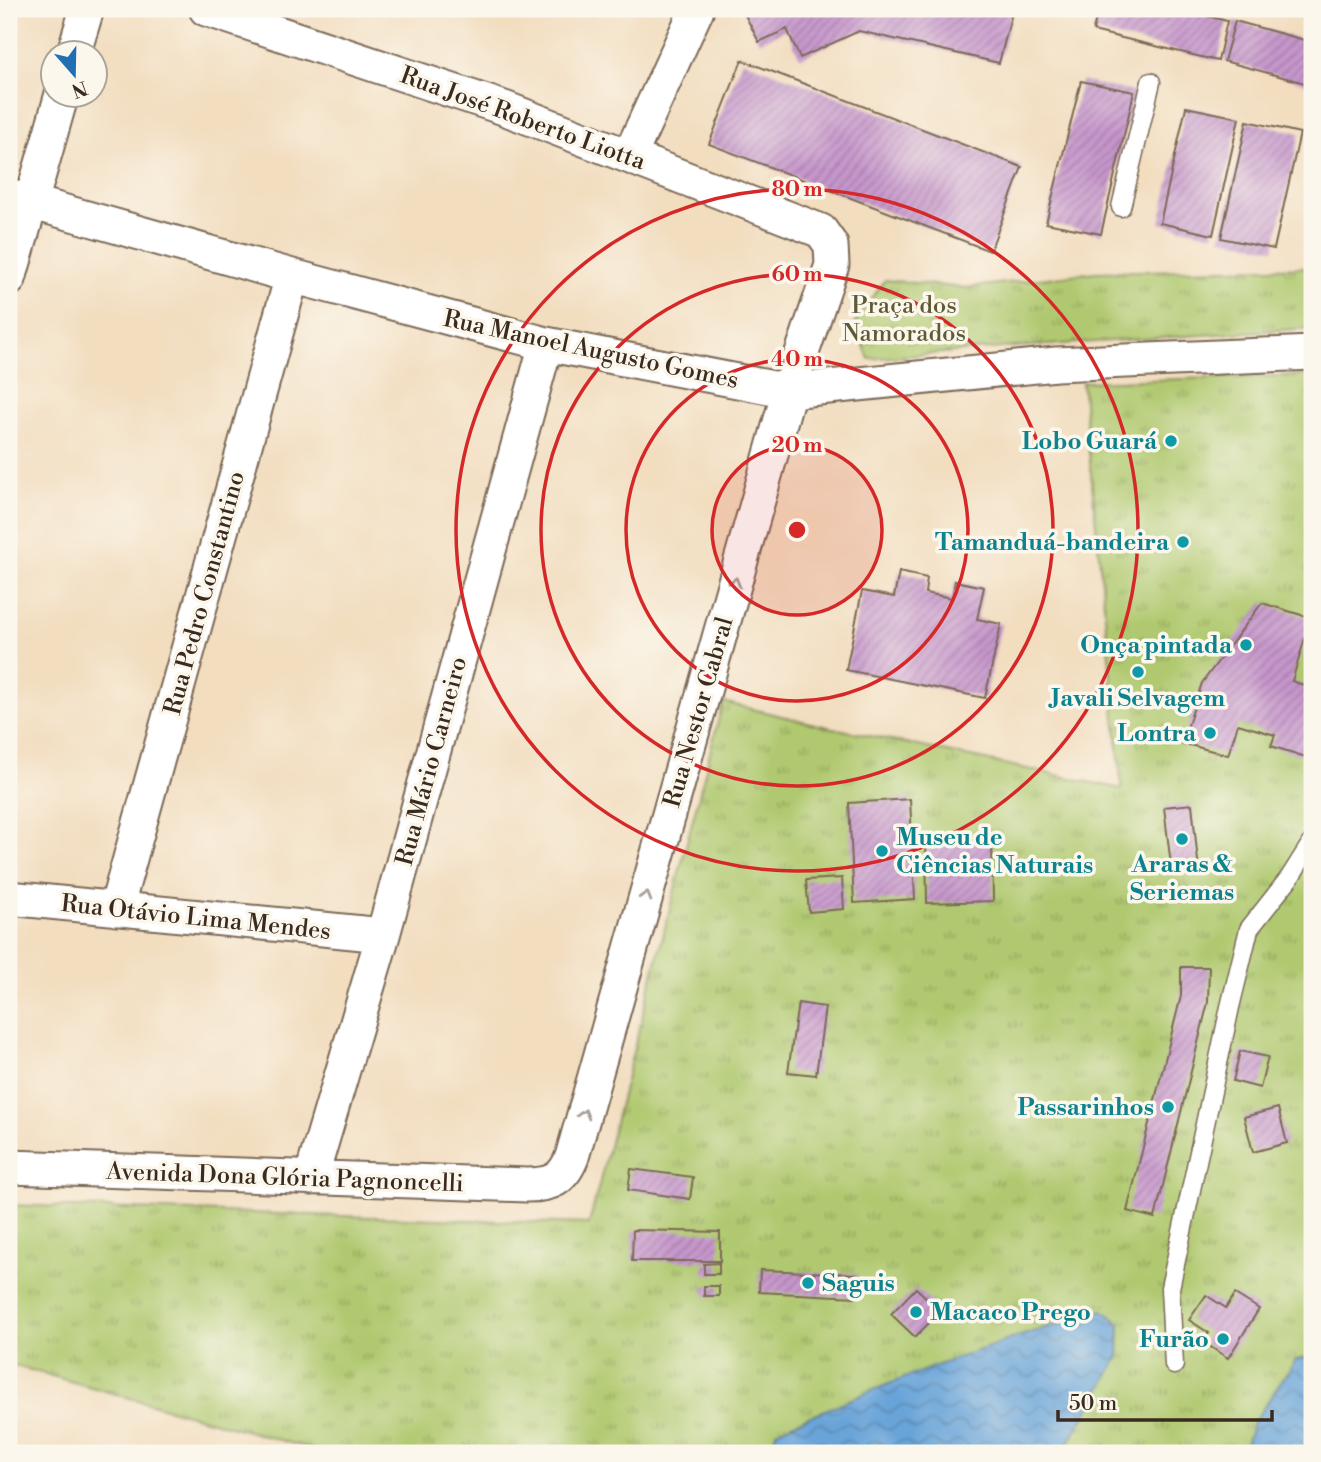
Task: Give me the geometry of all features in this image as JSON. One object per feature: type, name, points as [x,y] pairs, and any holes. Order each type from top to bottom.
[{"type":"street","points":[[78,38],[87,9]]},
{"type":"street","name":"Rua José Roberto Liotta","points":[[206,9],[505,108],[630,155],[821,232],[831,245]]},
{"type":"street","points":[[630,155],[697,9]]},
{"type":"street","points":[[9,279],[20,199],[56,108]]},
{"type":"street","name":"Rua Manoel Augusto Gomes","points":[[20,199],[546,344],[789,391],[1056,365],[1312,353]]},
{"type":"street","name":"Rua Nestor Cabral","points":[[560,1178],[572,1157],[789,391],[832,265],[831,245]]},
{"type":"street","name":"Rua Pedro Constantino","points":[[116,909],[292,276]]},
{"type":"street","name":"Rua Mário Carneiro","points":[[311,1178],[383,935],[546,344]]},
{"type":"street","name":"Rua Otávio Lima Mendes","points":[[9,898],[383,935]]},
{"type":"street","name":"Avenida Dona Glória Pagnoncelli","points":[[9,1167],[535,1185],[560,1178]]},
{"type":"lane","points":[[1122,208],[1151,82]]},
{"type":"lane","points":[[1174,1365],[1170,1288],[1230,1007],[1250,929],[1290,877],[1312,842]]},
{"type":"green space","name":"Praça dos Namorados","points":[[1312,267],[1312,328],[869,359],[855,322],[885,280],[965,288],[1096,272]]},
{"type":"green space","points":[[1312,375],[1312,1453],[326,1453],[9,1364],[9,1205],[589,1224],[723,702],[1122,789],[1082,382]]},
{"type":"water","points":[[1103,1310],[1120,1324],[1119,1357],[1063,1453],[776,1453],[773,1445],[776,1431],[938,1365]]},
{"type":"water","points":[[1312,1356],[1312,1453],[1243,1453],[1253,1423],[1296,1360]]},
{"type":"building","points":[[742,9],[1013,9],[999,63],[859,31],[800,58],[787,29],[759,42]]},
{"type":"building","points":[[1098,9],[1178,9],[1227,21],[1218,61],[1093,31]]},
{"type":"building","points":[[1235,21],[1312,42],[1312,85],[1224,61]]},
{"type":"building","points":[[742,60],[1022,167],[990,251],[709,144]]},
{"type":"building","points":[[1081,81],[1134,92],[1101,234],[1046,223]]},
{"type":"building","points":[[1186,107],[1239,118],[1213,235],[1160,223]]},
{"type":"building","points":[[1247,121],[1300,133],[1274,249],[1221,238]]},
{"type":"building","points":[[899,572],[927,578],[925,593],[952,598],[955,581],[984,587],[977,619],[1001,624],[985,698],[846,670],[862,591],[894,597]]},
{"type":"building","points":[[1262,603],[1311,618],[1292,681],[1312,688],[1312,759],[1271,746],[1275,735],[1238,724],[1228,755],[1182,743],[1202,683]]},
{"type":"building","name":"Museu de Ciências Naturais","points":[[910,799],[915,899],[854,903],[849,803]]},
{"type":"building","name":"Araras & Seriemas","points":[[1192,804],[1199,871],[1172,874],[1164,807]]},
{"type":"building","points":[[992,839],[993,901],[927,903],[926,842]]},
{"type":"building","points":[[842,878],[844,909],[809,912],[806,880]]},
{"type":"building","name":"Passarinhos","points":[[1181,967],[1209,967],[1208,1002],[1155,1218],[1127,1211],[1181,996]]},
{"type":"building","points":[[798,1003],[825,1007],[816,1075],[788,1072]]},
{"type":"building","points":[[1240,1051],[1268,1057],[1260,1088],[1233,1081]]},
{"type":"building","points":[[1278,1108],[1287,1143],[1253,1152],[1244,1117]]},
{"type":"building","points":[[631,1169],[693,1177],[690,1199],[628,1190]]},
{"type":"building","points":[[633,1230],[720,1232],[720,1261],[632,1261]]},
{"type":"building","points":[[719,1263],[719,1274],[704,1274],[704,1264]]},
{"type":"building","name":"Saguis","points":[[760,1270],[857,1274],[856,1297],[759,1292]]},
{"type":"building","points":[[704,1286],[719,1286],[719,1296],[704,1296]]},
{"type":"building","name":"Macaco Prego","points":[[916,1288],[941,1311],[915,1337],[891,1314]]},
{"type":"building","points":[[1235,1294],[1259,1309],[1228,1358],[1203,1342],[1209,1333],[1189,1320],[1206,1295],[1226,1308]]},
{"type":"place","name":"Lobo Guará","points":[[1171,441]]},
{"type":"place","name":"Tamanduá-bandeira","points":[[1183,542]]},
{"type":"place","name":"Onça pintada","points":[[1246,645]]},
{"type":"place","name":"Javali Selvagem","points":[[1138,672]]},
{"type":"place","name":"Lontra","points":[[1210,733]]},
{"type":"place","name":"Araras & Seriemas","points":[[1182,839]]},
{"type":"place","name":"Museu de Ciências Naturais","points":[[882,851]]},
{"type":"place","name":"Passarinhos","points":[[1168,1107]]},
{"type":"place","name":"Saguis","points":[[808,1283]]},
{"type":"place","name":"Macaco Prego","points":[[916,1312]]},
{"type":"place","name":"Furão","points":[[1223,1339]]}]
